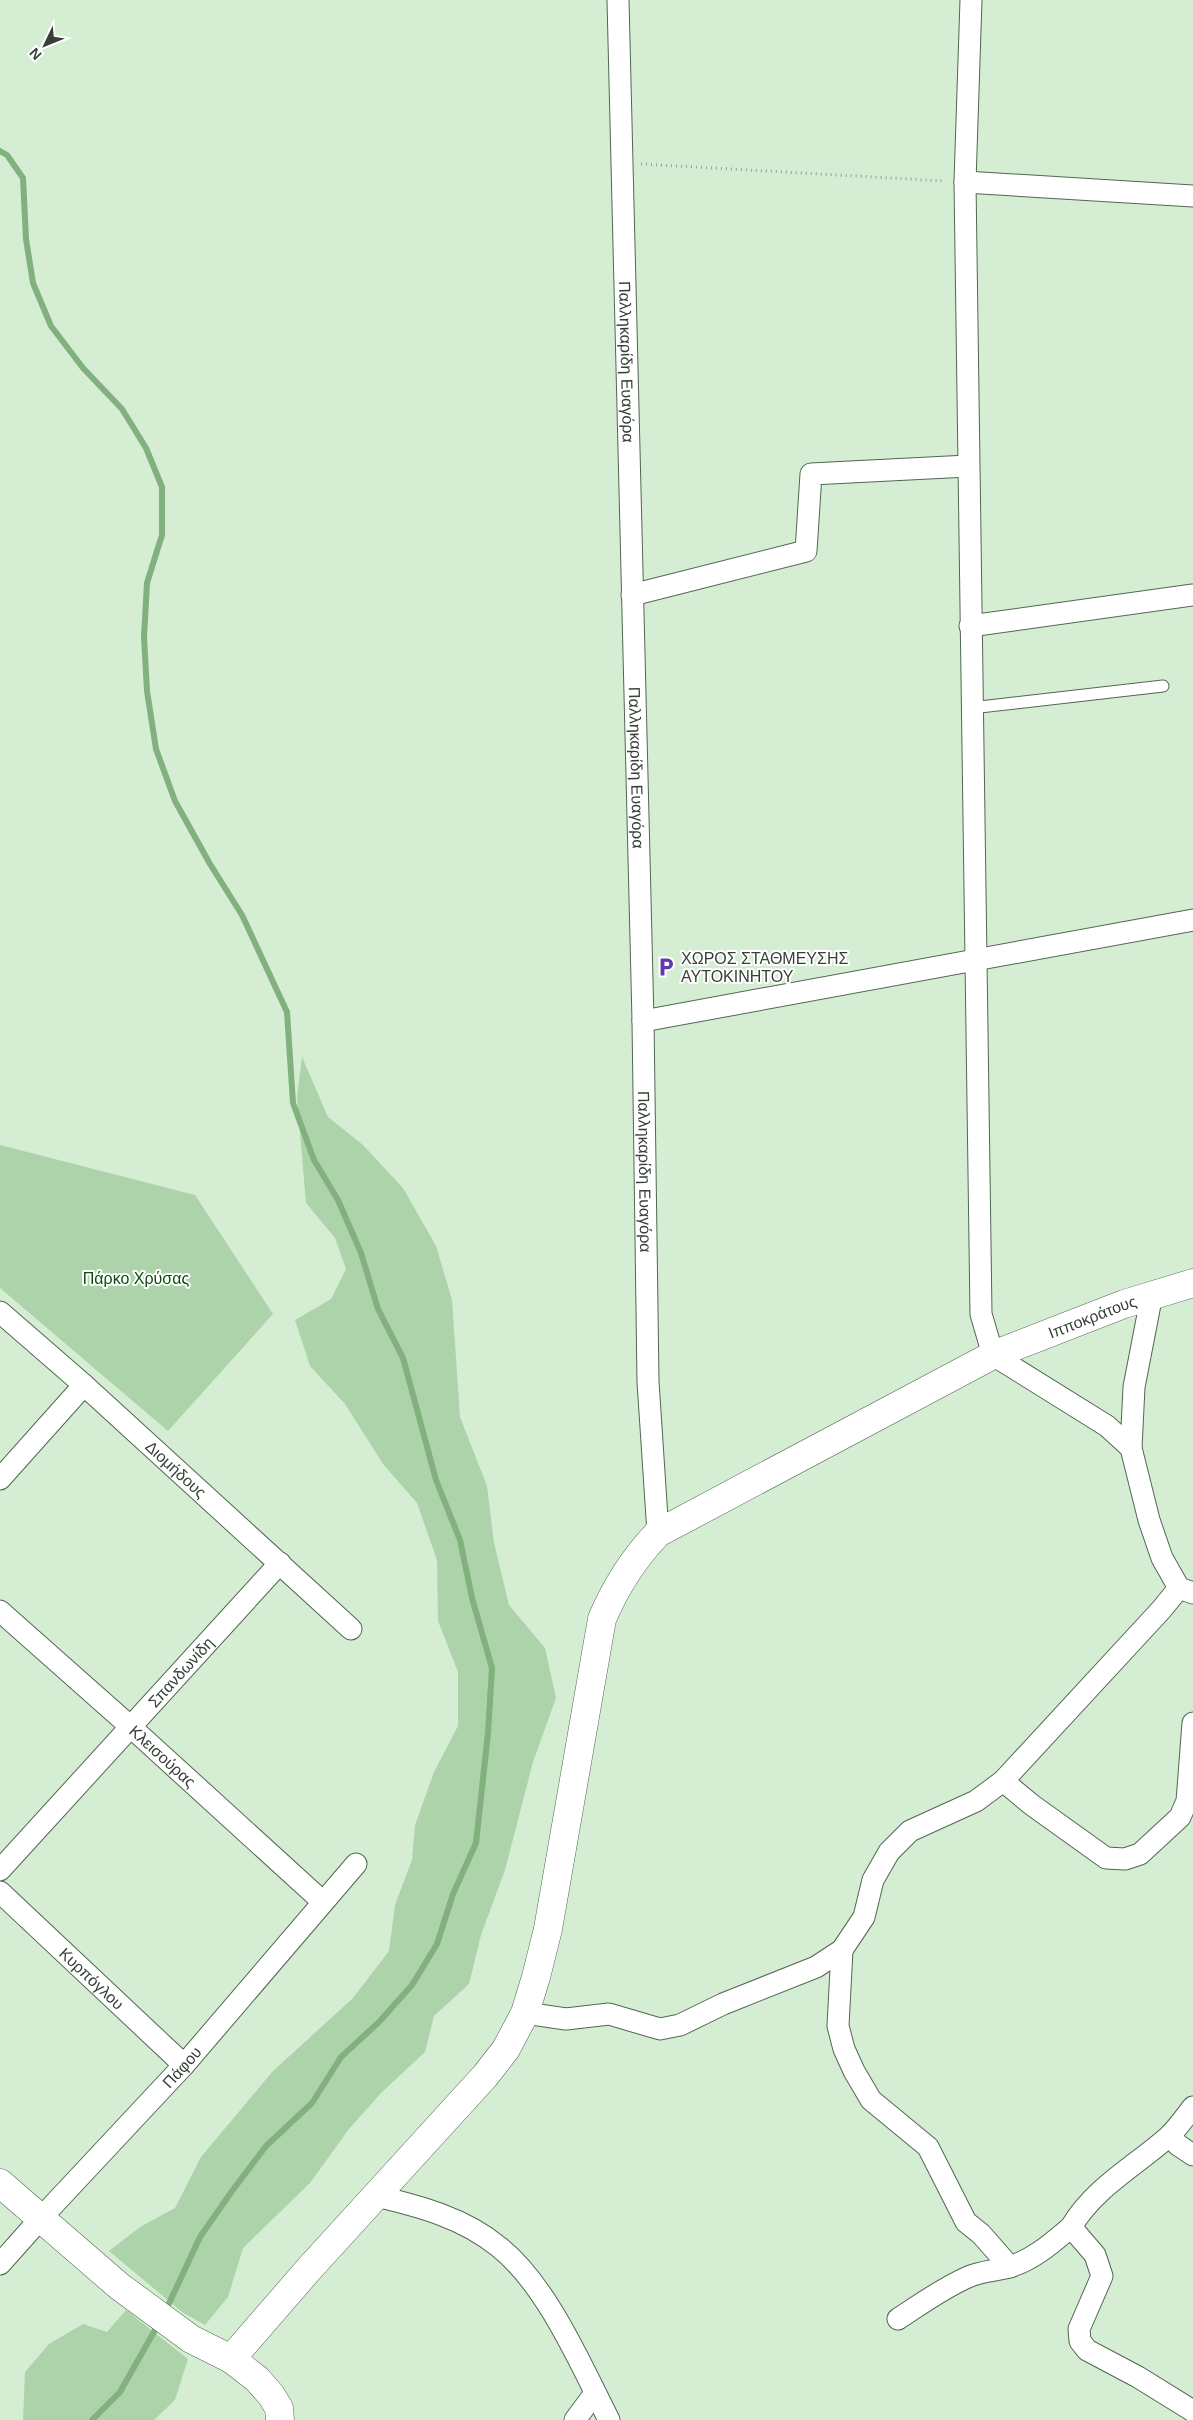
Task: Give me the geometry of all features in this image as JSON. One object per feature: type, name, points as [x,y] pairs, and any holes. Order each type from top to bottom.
[{"type":"street","name":"Παλληκαρίδη Ευαγόρα","points":[[618,0],[642,1021],[648,1382],[658,1534]]},
{"type":"street","points":[[972,0],[965,182],[981,1314],[992,1355],[1106,1426],[1131,1448]]},
{"type":"street","points":[[965,182],[1193,196]]},
{"type":"street","points":[[632,595],[806,552],[811,474],[968,466]]},
{"type":"street","points":[[970,626],[1193,595]]},
{"type":"street","points":[[642,1021],[1193,920]]},
{"type":"street","name":"Ιπποκράτους","points":[[231,2359],[309,2269],[485,2076],[506,2049],[525,2013],[548,1929],[602,1619],[614,1590],[638,1554],[658,1534],[992,1355],[1152,1294],[1193,1283]]},
{"type":"street","points":[[525,2013],[566,2019],[609,2014],[660,2029],[680,2025],[723,2004],[816,1967],[842,1950],[864,1916],[873,1880],[889,1852],[910,1831],[976,1801],[1003,1780],[1161,1610],[1186,1590],[1162,1558],[1149,1520],[1131,1448],[1134,1387],[1152,1294]]},
{"type":"street","name":"Διομήδους","points":[[0,1312],[84,1385],[351,1629]]},
{"type":"street","points":[[0,1479],[84,1385]]},
{"type":"street","name":"Σπανδωνίδη","points":[[0,1870],[132,1728],[280,1564]]},
{"type":"street","name":"Κλεισούρας","points":[[0,1611],[323,1902]]},
{"type":"street","points":[[1003,1780],[1032,1805],[1106,1858],[1125,1859],[1140,1854],[1180,1817],[1187,1801],[1193,1723]]},
{"type":"street","name":"Πάφου","points":[[0,2264],[184,2065],[356,1864]]},
{"type":"street","name":"Κυρπόγλου","points":[[0,1892],[184,2065]]},
{"type":"street","points":[[842,1950],[838,2026],[844,2049],[854,2071],[871,2100],[928,2147],[966,2222],[980,2234],[1010,2267]]},
{"type":"street","points":[[898,2319],[939,2292],[969,2277],[1010,2267],[1044,2250],[1071,2227],[1081,2209],[1102,2188],[1170,2136],[1193,2108]]},
{"type":"street","points":[[1170,2136],[1178,2146],[1193,2155]]},
{"type":"street","points":[[0,2182],[119,2286],[191,2339],[231,2359],[257,2379],[279,2408],[280,2420]]},
{"type":"street","points":[[376,2196],[428,2209],[467,2227],[499,2247],[530,2280],[546,2303],[609,2420]]},
{"type":"street","points":[[1071,2227],[1095,2255],[1102,2276],[1078,2329],[1080,2341],[1086,2350],[1138,2377],[1193,2411]]},
{"type":"street","points":[[575,2420],[595,2393]]},
{"type":"lane","points":[[971,708],[1163,686]]},
{"type":"path","points":[[621,163],[965,182]]},
{"type":"green space","points":[[302,1057],[328,1117],[363,1145],[403,1188],[436,1246],[452,1300],[460,1417],[487,1486],[494,1543],[509,1605],[545,1648],[556,1698],[533,1762],[505,1870],[481,1935],[469,1984],[434,2016],[425,2052],[381,2093],[349,2129],[310,2183],[243,2248],[228,2297],[205,2325],[182,2312],[109,2251],[140,2227],[175,2208],[201,2157],[273,2071],[353,1998],[389,1951],[395,1905],[412,1860],[415,1825],[434,1772],[458,1726],[458,1672],[438,1621],[437,1560],[417,1503],[383,1464],[345,1404],[310,1366],[295,1320],[331,1299],[346,1269],[335,1238],[306,1203],[297,1097]]},
{"type":"green space","name":"Πάρκο Χρύσας","points":[[0,1145],[195,1195],[273,1314],[168,1431],[0,1288]]},
{"type":"green space","points":[[126,2310],[188,2359],[175,2400],[154,2420],[23,2420],[25,2372],[49,2344],[83,2324],[107,2332]]},
{"type":"waterway","points":[[0,151],[7,155],[23,178],[26,239],[33,283],[51,326],[83,368],[122,409],[146,448],[162,487],[162,535],[147,583],[144,637],[147,691],[156,749],[175,801],[210,864],[242,915],[287,1012],[293,1103],[314,1160],[338,1200],[361,1253],[378,1309],[403,1358],[436,1480],[460,1540],[472,1598],[492,1668],[488,1733],[476,1843],[453,1894],[437,1944],[412,1985],[379,2022],[341,2057],[312,2103],[266,2146],[232,2191],[200,2237],[165,2312]]},
{"type":"waterway","points":[[92,2420],[120,2392],[159,2323]]},
{"type":"place","name":"ΧΩΡΟΣ ΣΤΑΘΜΕΥΣΗΣ ΑΥΤΟΚΙΝΗΤΟΥ","points":[[666,967]]}]
